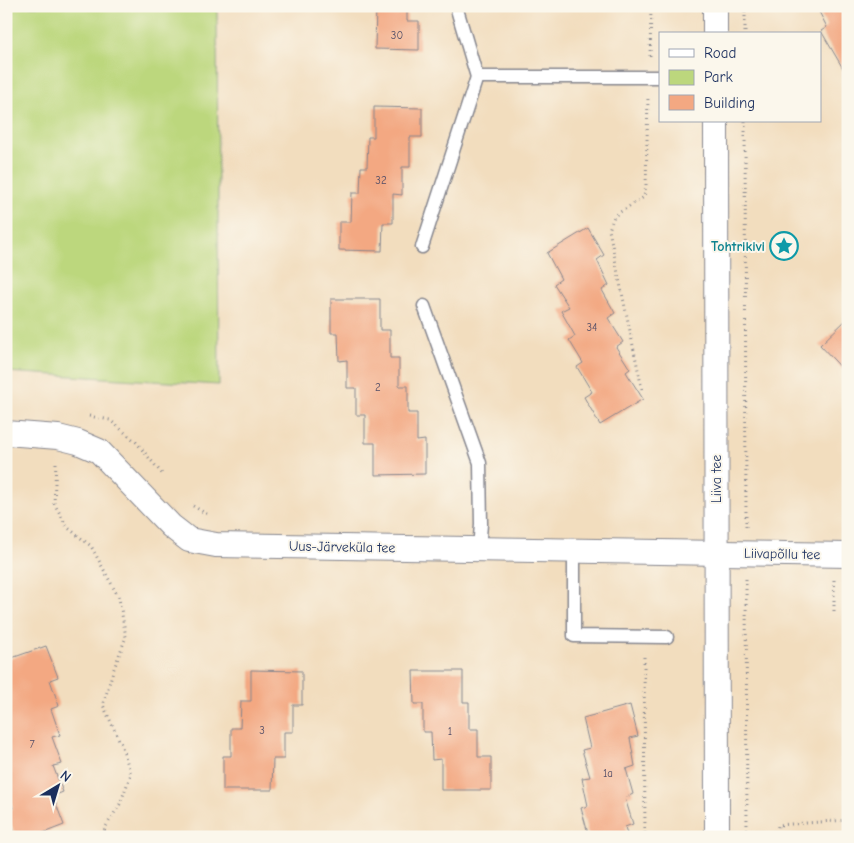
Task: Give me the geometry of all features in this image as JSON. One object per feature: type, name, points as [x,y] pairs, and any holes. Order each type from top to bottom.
[{"type":"street","points":[[715,6],[716,32]]},
{"type":"street","name":"Liiva tee","points":[[716,122],[717,837]]},
{"type":"street","name":"Uus-Järveküla tee","points":[[6,434],[58,437],[78,442],[99,451],[171,526],[189,540],[216,545],[717,553]]},
{"type":"street","name":"Liivapõllu tee","points":[[717,553],[848,555]]},
{"type":"lane","points":[[422,247],[477,77],[456,6]]},
{"type":"lane","points":[[477,77],[655,77]]},
{"type":"lane","points":[[424,306],[480,463],[481,524],[479,550]]},
{"type":"lane","points":[[574,551],[574,636],[667,637]]},
{"type":"path","points":[[642,389],[609,230],[614,216],[644,197],[655,77],[651,6]]},
{"type":"path","points":[[745,6],[745,32]]},
{"type":"path","points":[[745,122],[747,837]]},
{"type":"path","points":[[86,415],[110,420],[117,425],[136,442],[167,482]]},
{"type":"path","points":[[58,437],[54,503],[67,528],[91,546],[118,598],[126,637],[113,671],[103,706],[121,744],[130,774],[120,804],[105,828],[103,837]]},
{"type":"path","points":[[186,501],[208,515]]},
{"type":"path","points":[[644,636],[645,837]]},
{"type":"path","points":[[776,837],[778,825],[848,820]]},
{"type":"green space","points":[[6,6],[217,6],[219,385],[6,372]]},
{"type":"building","points":[[376,6],[407,6],[407,21],[419,21],[419,50],[375,49]]},
{"type":"building","points":[[816,6],[848,6],[848,77],[821,31],[827,27]]},
{"type":"building","points":[[374,107],[422,108],[422,137],[410,137],[410,167],[402,167],[402,195],[393,194],[393,223],[383,223],[382,251],[339,250],[339,222],[351,222],[352,193],[360,193],[361,167],[367,167],[368,137],[374,137]]},
{"type":"building","points":[[588,228],[604,255],[597,260],[609,285],[602,290],[615,313],[608,318],[623,342],[616,347],[630,369],[626,372],[643,399],[600,425],[584,397],[592,392],[577,367],[583,363],[569,340],[575,336],[561,311],[569,307],[554,284],[561,279],[547,253]]},
{"type":"building","points":[[331,299],[380,299],[380,330],[390,330],[390,358],[399,358],[399,386],[408,386],[408,413],[417,413],[417,441],[425,440],[425,474],[375,475],[375,443],[365,443],[365,415],[356,415],[356,388],[347,388],[347,360],[339,361],[338,333],[331,333]]},
{"type":"building","points":[[848,318],[848,375],[820,345]]},
{"type":"building","points":[[46,646],[58,677],[50,680],[59,706],[51,709],[60,735],[52,737],[62,764],[53,766],[63,792],[53,796],[64,825],[33,837],[16,837],[6,811],[13,808],[6,788],[6,660]]},
{"type":"building","points":[[251,670],[302,671],[302,705],[293,705],[293,732],[284,732],[284,759],[273,759],[272,790],[223,790],[223,756],[231,756],[231,728],[240,728],[241,701],[251,701]]},
{"type":"building","points":[[413,671],[463,671],[463,702],[469,702],[469,729],[478,729],[478,757],[491,757],[491,790],[441,790],[441,759],[432,760],[431,732],[423,732],[423,704],[414,704]]},
{"type":"building","points":[[630,705],[638,736],[630,738],[635,766],[626,769],[633,794],[625,798],[633,824],[625,827],[628,837],[589,837],[581,808],[588,806],[582,778],[590,777],[582,750],[590,748],[583,718]]},
{"type":"place","name":"Tohtrikivi","points":[[784,246]]}]
